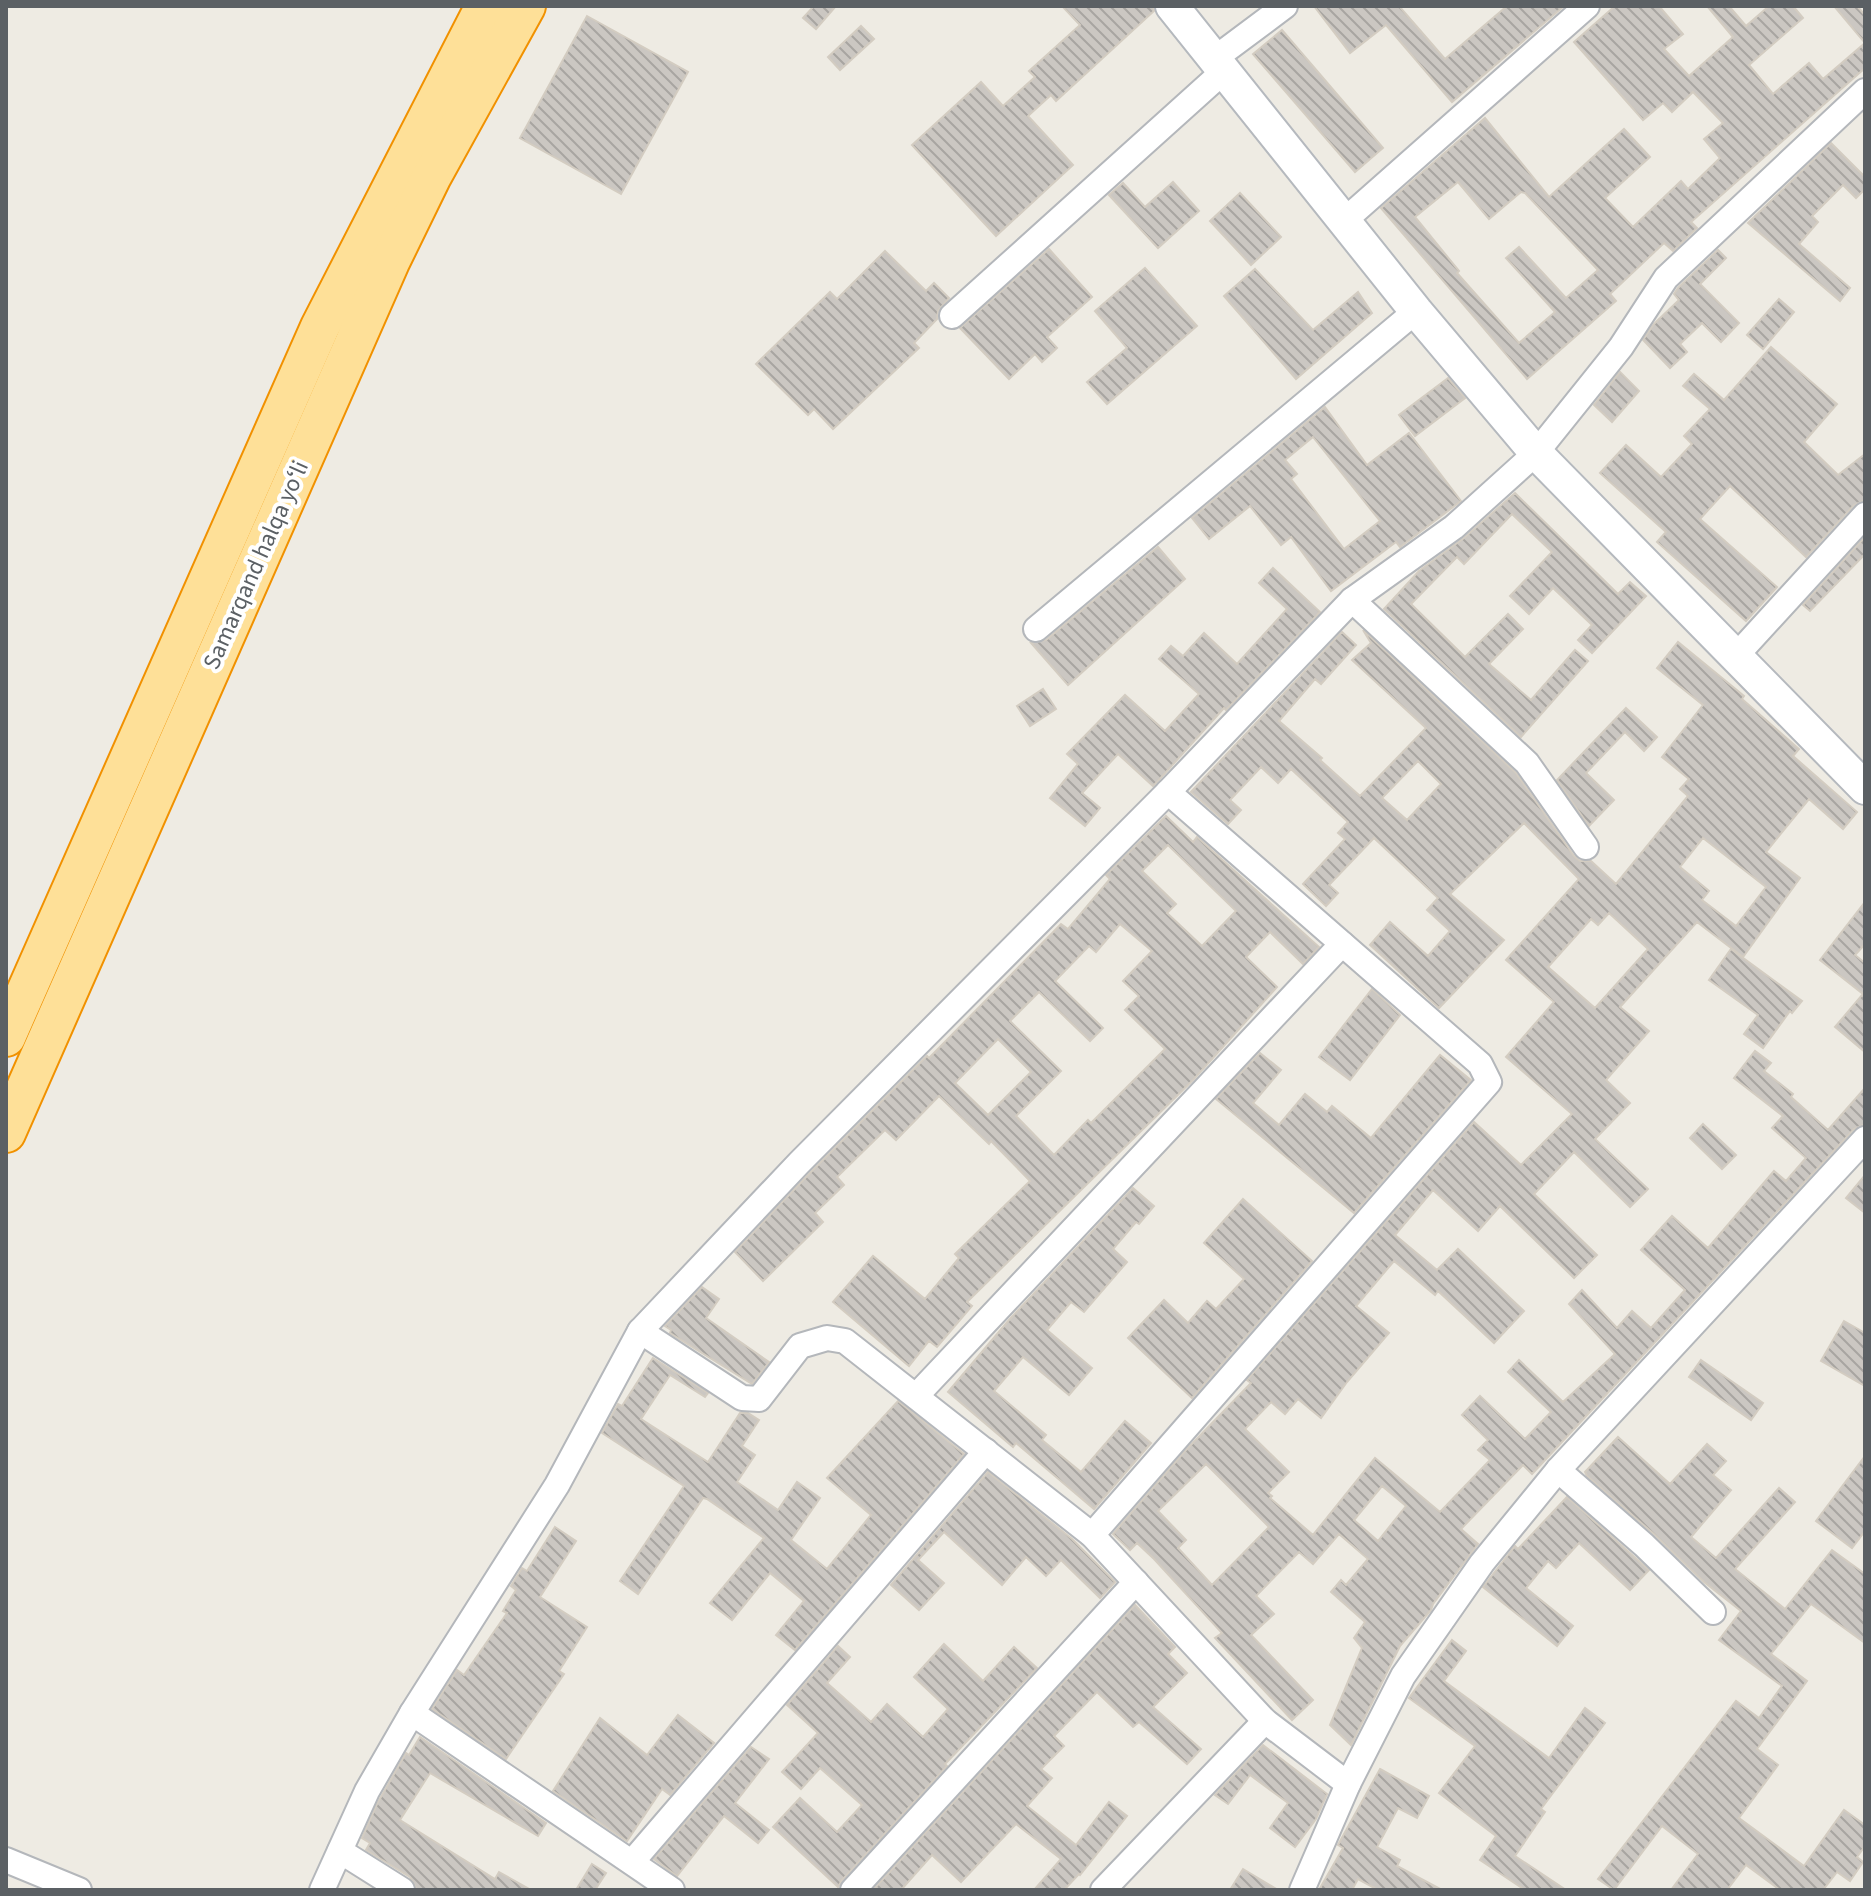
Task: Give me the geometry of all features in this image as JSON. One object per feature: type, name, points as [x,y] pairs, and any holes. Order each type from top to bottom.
[{"type":"highway","name":"Samarqand halqa yoʻli","points":[[6,1037],[320,327],[485,6]]},
{"type":"highway","name":"Samarqand halqa yoʻli","points":[[6,1133],[390,262],[432,176],[526,6]]},
{"type":"main road","points":[[1172,6],[1416,311],[1536,453],[1865,788]]},
{"type":"street","points":[[952,316],[1285,6]]},
{"type":"street","points":[[1345,220],[1587,6]]},
{"type":"street","points":[[322,1890],[367,1791],[412,1713],[557,1485],[640,1331],[799,1163],[1168,792],[1352,600],[1454,527],[1536,453],[1621,347],[1666,278],[1865,91]]},
{"type":"street","points":[[1036,629],[1416,311]]},
{"type":"street","points":[[1735,657],[1865,515]]},
{"type":"street","points":[[1352,600],[1527,763],[1586,847]]},
{"type":"street","points":[[1092,1535],[1489,1082],[1480,1064],[1168,792]]},
{"type":"street","points":[[916,1396],[1342,944]]},
{"type":"street","points":[[1302,1890],[1348,1784],[1403,1676],[1482,1563],[1558,1470],[1865,1139]]},
{"type":"street","points":[[640,1331],[742,1398],[759,1399],[800,1346],[827,1338],[845,1341],[1092,1535],[1265,1721],[1348,1784]]},
{"type":"street","points":[[632,1862],[986,1451]]},
{"type":"street","points":[[1558,1470],[1644,1545],[1713,1612]]},
{"type":"street","points":[[853,1890],[1136,1582]]},
{"type":"street","points":[[412,1713],[672,1890]]},
{"type":"street","points":[[1103,1890],[1265,1721]]},
{"type":"street","points":[[340,1851],[402,1890]]},
{"type":"street","points":[[6,1860],[79,1890]]},
{"type":"building","points":[[814,6],[836,6],[816,29],[803,18]]},
{"type":"building","points":[[1062,6],[1153,6],[1154,11],[1056,101],[1051,95],[1028,116],[1073,165],[996,236],[912,145],[981,82],[1003,106],[1035,77],[1029,71],[1080,25]]},
{"type":"building","points":[[1314,6],[1399,6],[1445,59],[1507,6],[1564,6],[1452,102],[1386,25],[1350,53]]},
{"type":"building","points":[[1615,6],[1659,6],[1683,34],[1664,49],[1689,76],[1733,37],[1707,6],[1729,6],[1746,26],[1769,6],[1793,6],[1803,18],[1749,65],[1773,94],[1809,63],[1823,79],[1865,43],[1865,68],[1691,222],[1697,228],[1673,251],[1664,243],[1610,294],[1616,301],[1527,379],[1381,208],[1485,118],[1549,197],[1624,129],[1650,157],[1605,198],[1633,227],[1681,181],[1688,189],[1720,158],[1704,139],[1723,123],[1693,92],[1672,112],[1663,103],[1643,120],[1574,42]],"holes":[[[1458,182],[1489,219],[1521,192],[1525,193],[1598,270],[1566,298],[1519,247],[1506,258],[1555,312],[1519,343],[1457,273],[1459,271],[1415,217]]]},
{"type":"building","points":[[1834,6],[1857,6],[1865,15],[1865,43]]},
{"type":"building","points":[[587,16],[688,72],[621,194],[520,138]]},
{"type":"building","points":[[861,26],[874,39],[840,70],[828,57]]},
{"type":"building","points":[[1282,30],[1383,148],[1355,172],[1253,54]]},
{"type":"building","points":[[1831,143],[1865,177],[1865,189],[1856,198],[1843,185],[1812,216],[1818,222],[1799,244],[1850,288],[1840,301],[1748,223]]},
{"type":"building","points":[[1173,182],[1199,211],[1158,248],[1109,195],[1123,183],[1145,207]]},
{"type":"building","points":[[1240,193],[1281,237],[1251,265],[1210,221]]},
{"type":"building","points":[[1049,249],[1092,297],[1047,337],[1057,348],[1042,362],[1035,354],[1009,379],[960,328]]},
{"type":"building","points":[[1718,250],[1726,258],[1700,284],[1739,323],[1721,342],[1702,323],[1680,344],[1687,352],[1670,368],[1643,340],[1654,324],[1679,300],[1674,294],[1678,288]]},
{"type":"building","points":[[885,251],[926,291],[934,283],[949,298],[938,311],[937,319],[914,343],[919,348],[833,429],[814,409],[808,415],[756,364],[830,292],[837,299]]},
{"type":"building","points":[[1145,268],[1197,326],[1107,404],[1087,382],[1127,348],[1095,311]]},
{"type":"building","points":[[1255,269],[1313,330],[1358,292],[1372,313],[1296,379],[1224,296]]},
{"type":"building","points":[[1779,299],[1794,312],[1763,349],[1747,335]]},
{"type":"building","points":[[1771,347],[1837,404],[1804,442],[1838,475],[1865,454],[1865,500],[1854,505],[1806,557],[1730,486],[1700,519],[1777,587],[1746,621],[1657,542],[1666,532],[1600,473],[1626,445],[1661,477],[1692,444],[1684,436],[1710,409],[1683,386],[1694,374],[1724,400]]},
{"type":"building","points":[[1620,372],[1639,391],[1612,422],[1594,405]]},
{"type":"building","points":[[1448,378],[1465,398],[1415,436],[1399,415]]},
{"type":"building","points":[[1325,407],[1367,465],[1409,433],[1461,501],[1400,547],[1396,542],[1331,591],[1291,537],[1281,545],[1250,506],[1209,539],[1192,518]],"holes":[[[1313,437],[1380,521],[1344,549],[1291,479],[1297,474],[1285,460]]]},
{"type":"building","points":[[1515,493],[1618,594],[1630,582],[1646,596],[1592,653],[1578,640],[1592,625],[1553,588],[1529,614],[1510,596],[1552,552],[1512,514],[1464,564],[1457,557],[1411,604],[1465,657],[1508,614],[1523,629],[1489,664],[1531,700],[1575,650],[1588,661],[1521,737],[1384,609],[1419,571],[1464,538]]},
{"type":"building","points":[[1865,537],[1865,554],[1810,611],[1803,605]]},
{"type":"building","points":[[1158,547],[1185,579],[1068,685],[1031,643],[1046,640]]},
{"type":"building","points":[[1273,568],[1320,612],[1226,710],[1224,708],[1157,782],[1153,786],[1118,754],[1082,793],[1100,808],[1085,826],[1050,798],[1078,764],[1067,754],[1125,695],[1165,731],[1199,694],[1159,659],[1171,646],[1183,656],[1204,633],[1237,664],[1287,609],[1259,583]]},
{"type":"building","points":[[1363,630],[1516,773],[1574,856],[1580,861],[1591,861],[1616,884],[1688,796],[1680,789],[1689,779],[1662,757],[1703,705],[1657,668],[1678,642],[1744,696],[1742,699],[1799,749],[1793,756],[1857,812],[1843,829],[1809,799],[1766,852],[1800,878],[1743,957],[1697,922],[1620,1007],[1649,1031],[1606,1080],[1630,1103],[1595,1139],[1648,1189],[1630,1207],[1574,1152],[1534,1194],[1597,1255],[1574,1278],[1500,1206],[1478,1231],[1433,1190],[1395,1235],[1437,1270],[1458,1249],[1524,1311],[1494,1343],[1438,1291],[1435,1295],[1394,1261],[1356,1306],[1389,1333],[1321,1418],[1298,1399],[1285,1414],[1271,1402],[1245,1429],[1289,1472],[1268,1493],[1272,1496],[1270,1498],[1313,1535],[1375,1458],[1440,1512],[1490,1460],[1478,1450],[1488,1440],[1462,1415],[1480,1396],[1525,1439],[1551,1412],[1508,1372],[1519,1360],[1563,1402],[1615,1354],[1569,1304],[1582,1290],[1617,1328],[1632,1311],[1651,1328],[1685,1290],[1641,1250],[1672,1216],[1708,1248],[1774,1171],[1786,1181],[1806,1158],[1772,1128],[1783,1116],[1734,1078],[1755,1051],[1771,1063],[1764,1071],[1793,1094],[1791,1097],[1828,1130],[1865,1088],[1865,1124],[1854,1129],[1532,1474],[1523,1465],[1461,1529],[1478,1544],[1431,1610],[1400,1646],[1351,1745],[1330,1725],[1362,1648],[1354,1638],[1365,1622],[1331,1592],[1341,1580],[1346,1585],[1368,1559],[1339,1534],[1313,1564],[1299,1552],[1256,1596],[1274,1614],[1251,1635],[1313,1700],[1292,1720],[1215,1638],[1222,1633],[1154,1559],[1137,1543],[1130,1550],[1113,1534],[1186,1450],[1251,1383],[1247,1380],[1474,1122],[1521,1165],[1572,1114],[1506,1057],[1554,1002],[1506,960],[1579,879],[1524,823],[1450,894],[1504,940],[1439,1008],[1370,945],[1390,922],[1428,956],[1450,931],[1427,910],[1438,898],[1374,838],[1329,885],[1338,893],[1326,906],[1303,884],[1345,839],[1338,833],[1348,822],[1291,769],[1278,783],[1261,767],[1230,800],[1241,810],[1228,824],[1191,792],[1342,632],[1356,645],[1321,684],[1315,679],[1279,721],[1360,796],[1426,728],[1352,660],[1371,643]],"holes":[[[1418,761],[1441,784],[1407,820],[1382,798]],[[1703,838],[1766,887],[1736,926],[1702,900],[1709,891],[1680,867]],[[1609,913],[1648,949],[1595,1008],[1548,967],[1591,919],[1598,925]],[[1206,1464],[1269,1527],[1212,1585],[1178,1548],[1186,1540],[1158,1511]],[[1382,1486],[1406,1506],[1378,1541],[1354,1520]]]},
{"type":"building","points":[[1043,689],[1056,709],[1030,726],[1017,706]]},
{"type":"building","points":[[1626,708],[1657,737],[1644,751],[1625,732],[1586,773],[1614,800],[1589,826],[1557,780]]},
{"type":"building","points":[[1166,816],[1193,842],[1197,837],[1319,947],[1303,964],[1270,932],[1246,957],[1277,987],[1193,1080],[967,1302],[972,1306],[937,1347],[929,1341],[909,1366],[833,1302],[873,1256],[925,1299],[959,1258],[955,1254],[1030,1181],[991,1141],[989,1144],[939,1096],[896,1140],[885,1130],[837,1177],[844,1185],[815,1213],[823,1222],[763,1281],[735,1252],[810,1173],[1061,924],[1068,929],[1110,879],[1106,875]],"holes":[[[1168,845],[1236,911],[1202,946],[1167,913],[1176,904],[1142,871]],[[1120,924],[1152,951],[1123,981],[1139,996],[1125,1010],[1165,1049],[1091,1123],[1088,1120],[1054,1155],[1016,1116],[1061,1071],[1010,1021],[1039,992],[1090,1041],[1103,1028],[1055,981],[1089,946],[1096,952]],[[998,1039],[1031,1072],[988,1115],[955,1083]]]},
{"type":"building","points":[[1865,902],[1865,944],[1855,955],[1865,963],[1865,1052],[1835,1027],[1863,994],[1820,960]]},
{"type":"building","points":[[1731,949],[1802,1001],[1792,1013],[1790,1011],[1763,1048],[1744,1034],[1758,1015],[1709,980]]},
{"type":"building","points":[[1372,989],[1400,1015],[1350,1080],[1319,1057]]},
{"type":"building","points":[[1260,1053],[1281,1070],[1253,1103],[1279,1125],[1305,1094],[1327,1112],[1332,1106],[1371,1138],[1440,1055],[1471,1080],[1354,1213],[1216,1099]]},
{"type":"building","points":[[1703,1124],[1736,1155],[1722,1169],[1690,1138]]},
{"type":"building","points":[[1865,1175],[1865,1213],[1846,1198]]},
{"type":"building","points":[[1133,1188],[1154,1206],[1113,1249],[1127,1262],[1084,1312],[1071,1302],[1047,1330],[1092,1368],[1069,1395],[1023,1357],[994,1391],[1046,1435],[1042,1440],[1081,1472],[1125,1421],[1151,1443],[1094,1509],[1016,1443],[1013,1447],[948,1392],[1009,1320]]},
{"type":"building","points":[[1243,1199],[1312,1261],[1192,1398],[1128,1338],[1164,1300],[1188,1323],[1207,1301],[1216,1309],[1244,1279],[1204,1243]]},
{"type":"building","points":[[702,1287],[719,1299],[706,1318],[769,1362],[752,1384],[670,1333],[671,1330],[665,1326]]},
{"type":"building","points":[[1844,1321],[1865,1333],[1865,1386],[1821,1361]]},
{"type":"building","points":[[653,1358],[708,1393],[705,1397],[670,1375],[641,1419],[708,1462],[740,1413],[748,1413],[759,1420],[742,1446],[755,1455],[737,1482],[778,1510],[797,1482],[820,1498],[791,1540],[827,1569],[871,1515],[827,1478],[898,1401],[964,1454],[795,1650],[776,1635],[804,1601],[770,1573],[732,1620],[710,1603],[764,1538],[707,1499],[703,1498],[638,1594],[620,1581],[684,1486],[602,1433],[618,1404],[622,1406]]},
{"type":"building","points":[[1701,1360],[1763,1403],[1751,1420],[1689,1377]]},
{"type":"building","points":[[1618,1437],[1670,1484],[1707,1444],[1726,1461],[1713,1475],[1731,1490],[1691,1537],[1716,1558],[1779,1488],[1795,1502],[1735,1569],[1785,1609],[1832,1550],[1865,1574],[1865,1643],[1811,1604],[1771,1654],[1807,1681],[1757,1749],[1778,1765],[1739,1818],[1804,1866],[1844,1810],[1865,1825],[1865,1846],[1857,1857],[1863,1862],[1850,1881],[1837,1872],[1823,1890],[1780,1890],[1746,1865],[1727,1890],[1671,1890],[1698,1854],[1662,1826],[1614,1890],[1598,1879],[1736,1701],[1759,1718],[1782,1686],[1719,1640],[1741,1611],[1704,1582],[1587,1476],[1585,1472]]},
{"type":"building","points":[[1865,1456],[1865,1531],[1852,1548],[1816,1521]]},
{"type":"building","points":[[988,1472],[1072,1539],[1115,1582],[1100,1598],[1061,1560],[1046,1576],[1026,1557],[1002,1585],[944,1532],[918,1560],[944,1583],[919,1610],[891,1585]]},
{"type":"building","points":[[1567,1497],[1649,1570],[1630,1590],[1579,1543],[1556,1568],[1548,1561],[1526,1588],[1573,1626],[1557,1646],[1483,1587],[1515,1546],[1518,1549]]},
{"type":"building","points":[[555,1527],[576,1541],[540,1597],[587,1627],[559,1671],[564,1674],[506,1759],[432,1709],[457,1670],[464,1675],[507,1613],[503,1611],[516,1590],[511,1586],[522,1568],[527,1571]]},
{"type":"building","points":[[1135,1605],[1175,1647],[1168,1654],[1187,1673],[1153,1707],[1201,1749],[1187,1764],[1139,1722],[1133,1727],[1097,1692],[1054,1736],[1064,1746],[1041,1769],[1052,1778],[1027,1806],[1076,1845],[1109,1802],[1127,1816],[1080,1875],[1064,1890],[1034,1890],[1061,1859],[1016,1824],[961,1882],[932,1855],[901,1890],[873,1890]]},
{"type":"building","points":[[1452,1640],[1466,1651],[1444,1681],[1549,1758],[1585,1708],[1605,1723],[1541,1809],[1545,1812],[1515,1856],[1566,1890],[1525,1890],[1480,1860],[1496,1836],[1439,1793],[1475,1746],[1409,1698]]},
{"type":"building","points":[[944,1644],[983,1681],[1014,1647],[1037,1668],[945,1764],[947,1766],[838,1887],[773,1827],[800,1798],[837,1832],[862,1805],[820,1768],[801,1789],[782,1772],[818,1733],[787,1705],[838,1646],[850,1657],[827,1683],[871,1722],[887,1704],[923,1737],[948,1709],[914,1677]]},
{"type":"building","points":[[678,1715],[714,1743],[670,1795],[662,1789],[627,1841],[553,1791],[600,1718],[647,1755]]},
{"type":"building","points":[[420,1737],[546,1823],[538,1836],[430,1773],[400,1820],[495,1879],[499,1872],[531,1890],[417,1890],[410,1877],[366,1850],[370,1843],[362,1838],[377,1804],[406,1753],[409,1755]]},
{"type":"building","points":[[1263,1745],[1327,1794],[1316,1819],[1295,1847],[1270,1828],[1288,1803],[1250,1775],[1228,1804],[1215,1795]]},
{"type":"building","points":[[751,1747],[769,1759],[735,1803],[769,1830],[758,1843],[724,1816],[677,1876],[654,1859]]},
{"type":"building","points":[[1380,1769],[1429,1796],[1417,1818],[1398,1808],[1377,1847],[1400,1860],[1397,1866],[1442,1890],[1378,1890],[1358,1879],[1352,1890],[1319,1890],[1343,1848],[1338,1845]]},
{"type":"building","points":[[592,1864],[606,1873],[595,1890],[576,1890]]},
{"type":"building","points":[[1243,1869],[1278,1890],[1230,1890]]}]
